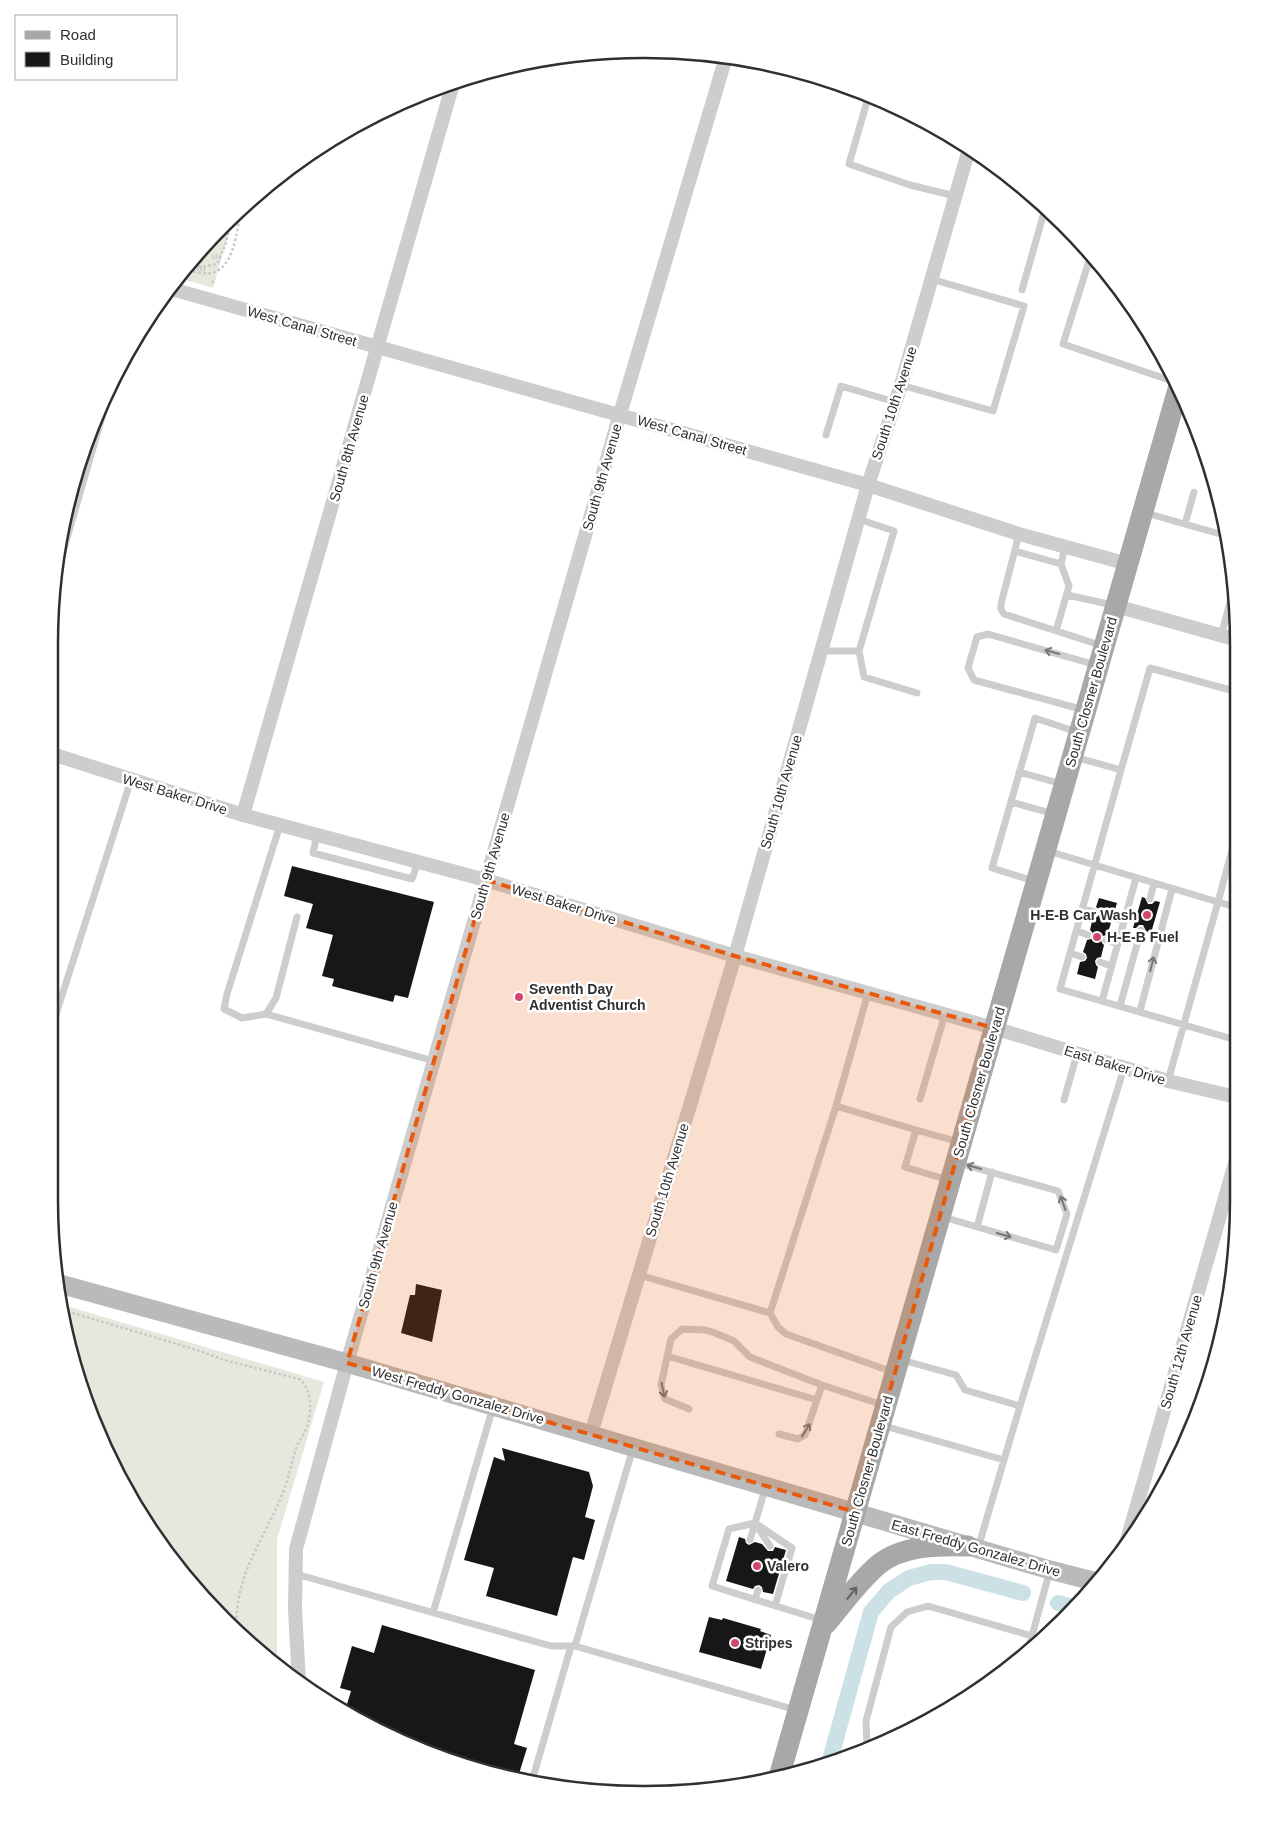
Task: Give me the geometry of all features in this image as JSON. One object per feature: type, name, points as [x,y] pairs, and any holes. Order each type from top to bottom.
[{"type":"main road","name":"South Closner Boulevard","points":[[781,1770],[1101,656],[1143,512],[1178,403]]},
{"type":"main road","name":"West Freddy Gonzalez Drive","points":[[64,1285],[347,1363],[855,1512]]},
{"type":"main road","name":"East Freddy Gonzalez Drive","points":[[855,1512],[1090,1580]]},
{"type":"main road","points":[[823,1625],[879,1564],[901,1553],[936,1545],[973,1547]]},
{"type":"street","name":"South 9th Avenue","points":[[298,1673],[294,1609],[296,1549],[347,1363],[620,414],[724,64]]},
{"type":"street","name":"South 8th Avenue","points":[[243,815],[451,90]]},
{"type":"street","name":"South 10th Avenue","points":[[591,1434],[735,956],[858,519],[901,385],[967,155]]},
{"type":"street","name":"West Canal Street","points":[[176,290],[868,485],[1019,534],[1128,564]]},
{"type":"street","points":[[1116,606],[1228,638]]},
{"type":"street","name":"West Baker Drive","points":[[57,756],[243,815],[486,880],[735,956],[994,1028]]},
{"type":"street","name":"East Baker Drive","points":[[994,1028],[1168,1081],[1230,1096]]},
{"type":"street","name":"South 12th Avenue","points":[[1131,1525],[1230,1177]]},
{"type":"lane","points":[[867,102],[849,164],[910,186],[955,196]]},
{"type":"lane","points":[[1022,290],[1043,215]]},
{"type":"lane","points":[[1090,265],[1088,264],[1063,344],[1174,394]]},
{"type":"lane","points":[[901,385],[993,411],[1024,306],[931,279]]},
{"type":"lane","points":[[826,435],[841,386],[895,402]]},
{"type":"lane","points":[[1185,524],[1194,492]]},
{"type":"lane","points":[[1143,512],[1219,534]]},
{"type":"lane","points":[[858,519],[894,532],[859,651],[864,677],[917,693]]},
{"type":"lane","points":[[1019,534],[1001,604],[1004,614],[1056,631],[1101,656]]},
{"type":"lane","points":[[1056,631],[1069,586],[1061,564],[1066,547]]},
{"type":"lane","points":[[1015,551],[1061,564]]},
{"type":"lane","points":[[1067,595],[1116,606]]},
{"type":"lane","points":[[1086,710],[974,680],[968,668],[977,637],[988,634],[1101,656]]},
{"type":"lane","points":[[821,651],[859,651]]},
{"type":"lane","points":[[1230,690],[1150,668],[1060,989],[1230,1038]]},
{"type":"lane","points":[[1037,882],[992,868],[1019,772],[1035,718],[1079,733]]},
{"type":"lane","points":[[1072,756],[1121,770]]},
{"type":"lane","points":[[1019,772],[1064,785]]},
{"type":"lane","points":[[57,1011],[131,780]]},
{"type":"lane","points":[[1011,802],[1056,815]]},
{"type":"lane","points":[[280,825],[226,994],[224,1009],[242,1018],[266,1014],[434,1061]]},
{"type":"lane","points":[[1046,851],[1230,906]]},
{"type":"lane","points":[[1168,1081],[1230,858]]},
{"type":"lane","points":[[1102,1001],[1136,878]]},
{"type":"lane","points":[[1150,899],[1154,883]]},
{"type":"lane","points":[[1140,1011],[1172,889]]},
{"type":"lane","points":[[1083,908],[1095,912]]},
{"type":"lane","points":[[266,1014],[276,998],[297,916]]},
{"type":"lane","points":[[1112,918],[1124,921]]},
{"type":"lane","points":[[1120,1006],[1142,930]]},
{"type":"lane","points":[[1077,931],[1088,935]]},
{"type":"lane","points":[[1106,940],[1118,944]]},
{"type":"lane","points":[[1070,953],[1082,956]]},
{"type":"lane","points":[[1100,962],[1112,966]]},
{"type":"lane","points":[[770,1313],[836,1106],[868,993]]},
{"type":"lane","points":[[920,1099],[945,1014]]},
{"type":"lane","points":[[1064,1100],[1077,1054]]},
{"type":"lane","points":[[973,1547],[1004,1460],[1124,1068]]},
{"type":"lane","points":[[836,1106],[916,1130],[956,1162]]},
{"type":"lane","points":[[916,1130],[905,1167],[956,1162],[1058,1191],[1067,1214],[1056,1250],[940,1216]]},
{"type":"lane","points":[[977,1227],[992,1172]]},
{"type":"lane","points":[[639,1274],[770,1313],[778,1327],[786,1334],[897,1366],[956,1375],[965,1390],[1020,1406]]},
{"type":"lane","points":[[689,1409],[665,1399],[661,1385],[667,1356],[671,1339],[682,1329],[706,1330],[734,1341],[750,1356],[822,1385],[883,1415],[1004,1460]]},
{"type":"lane","points":[[667,1356],[817,1400]]},
{"type":"lane","points":[[779,1434],[798,1439],[805,1434],[822,1385]]},
{"type":"lane","points":[[433,1613],[493,1406]]},
{"type":"lane","points":[[534,1776],[633,1447]]},
{"type":"lane","points":[[750,1540],[766,1486]]},
{"type":"lane","points":[[755,1523],[770,1546]]},
{"type":"lane","points":[[775,1606],[792,1548],[755,1523],[729,1529],[712,1586],[775,1606],[823,1625]]},
{"type":"lane","points":[[1031,1640],[1050,1570]]},
{"type":"lane","points":[[296,1574],[551,1646],[573,1646],[798,1710]]},
{"type":"lane","points":[[734,1593],[737,1584]]},
{"type":"lane","points":[[755,1600],[758,1590]]},
{"type":"lane","points":[[868,1742],[866,1721],[892,1627],[907,1612],[928,1606],[1032,1636]]},
{"type":"path","points":[[192,270],[208,273],[223,268],[234,247],[239,219]]},
{"type":"path","points":[[196,265],[202,267],[217,264],[225,246],[229,229]]},
{"type":"path","points":[[68,1312],[197,1350],[224,1360],[299,1379],[304,1382],[309,1397],[310,1414],[306,1429],[297,1445],[286,1486],[248,1568],[235,1614],[236,1621]]},
{"type":"highlighted area","points":[[486,880],[735,956],[994,1028],[855,1512],[347,1363]]},
{"type":"green space","points":[[230,228],[213,288],[185,280]]},
{"type":"green space","points":[[68,1306],[324,1382],[277,1539],[277,1657],[229,1615],[203,1587],[156,1526],[136,1494],[102,1425],[77,1352]]},
{"type":"building","points":[[292,866],[434,902],[408,998],[395,995],[393,1002],[332,986],[334,979],[322,976],[333,935],[306,928],[313,904],[284,896]]},
{"type":"building","name":"H-E-B Car Wash","points":[[1142,897],[1145,898],[1148,904],[1152,904],[1155,901],[1160,902],[1151,933],[1146,931],[1143,925],[1133,928]]},
{"type":"building","name":"H-E-B Fuel","points":[[1099,898],[1117,903],[1114,913],[1108,916],[1108,920],[1111,923],[1107,935],[1101,939],[1104,945],[1101,957],[1095,961],[1098,967],[1095,979],[1077,974],[1080,962],[1085,961],[1087,958],[1083,952],[1087,940],[1093,936],[1090,930],[1093,917],[1097,917],[1100,914],[1100,910],[1096,907]]},
{"type":"building","points":[[416,1284],[442,1290],[432,1342],[401,1333],[410,1295],[415,1295]]},
{"type":"building","points":[[502,1448],[589,1472],[593,1486],[585,1517],[595,1520],[584,1560],[573,1557],[557,1616],[486,1596],[494,1568],[464,1560],[494,1457],[505,1461]]},
{"type":"building","name":"Valero","points":[[739,1537],[745,1539],[749,1545],[755,1542],[762,1544],[768,1551],[773,1551],[775,1547],[786,1550],[773,1594],[763,1592],[762,1587],[759,1585],[753,1589],[726,1581]]},
{"type":"building","name":"Stripes","points":[[709,1617],[722,1620],[723,1618],[761,1629],[760,1631],[771,1635],[761,1669],[699,1652]]},
{"type":"building","points":[[382,1625],[535,1670],[514,1744],[527,1748],[519,1773],[492,1767],[419,1742],[346,1706],[351,1691],[340,1688],[352,1646],[374,1653]]},
{"type":"waterway","points":[[831,1755],[871,1612],[889,1591],[909,1578],[931,1572],[946,1572],[1023,1593]]},
{"type":"waterway","points":[[1058,1603],[1067,1605]]},
{"type":"place","name":"H-E-B Car Wash","points":[[1147,915]]},
{"type":"place","name":"H-E-B Fuel","points":[[1097,937]]},
{"type":"place","name":"Seventh Day Adventist Church","points":[[519,997]]},
{"type":"place","name":"Valero","points":[[757,1566]]},
{"type":"place","name":"Stripes","points":[[735,1643]]}]
